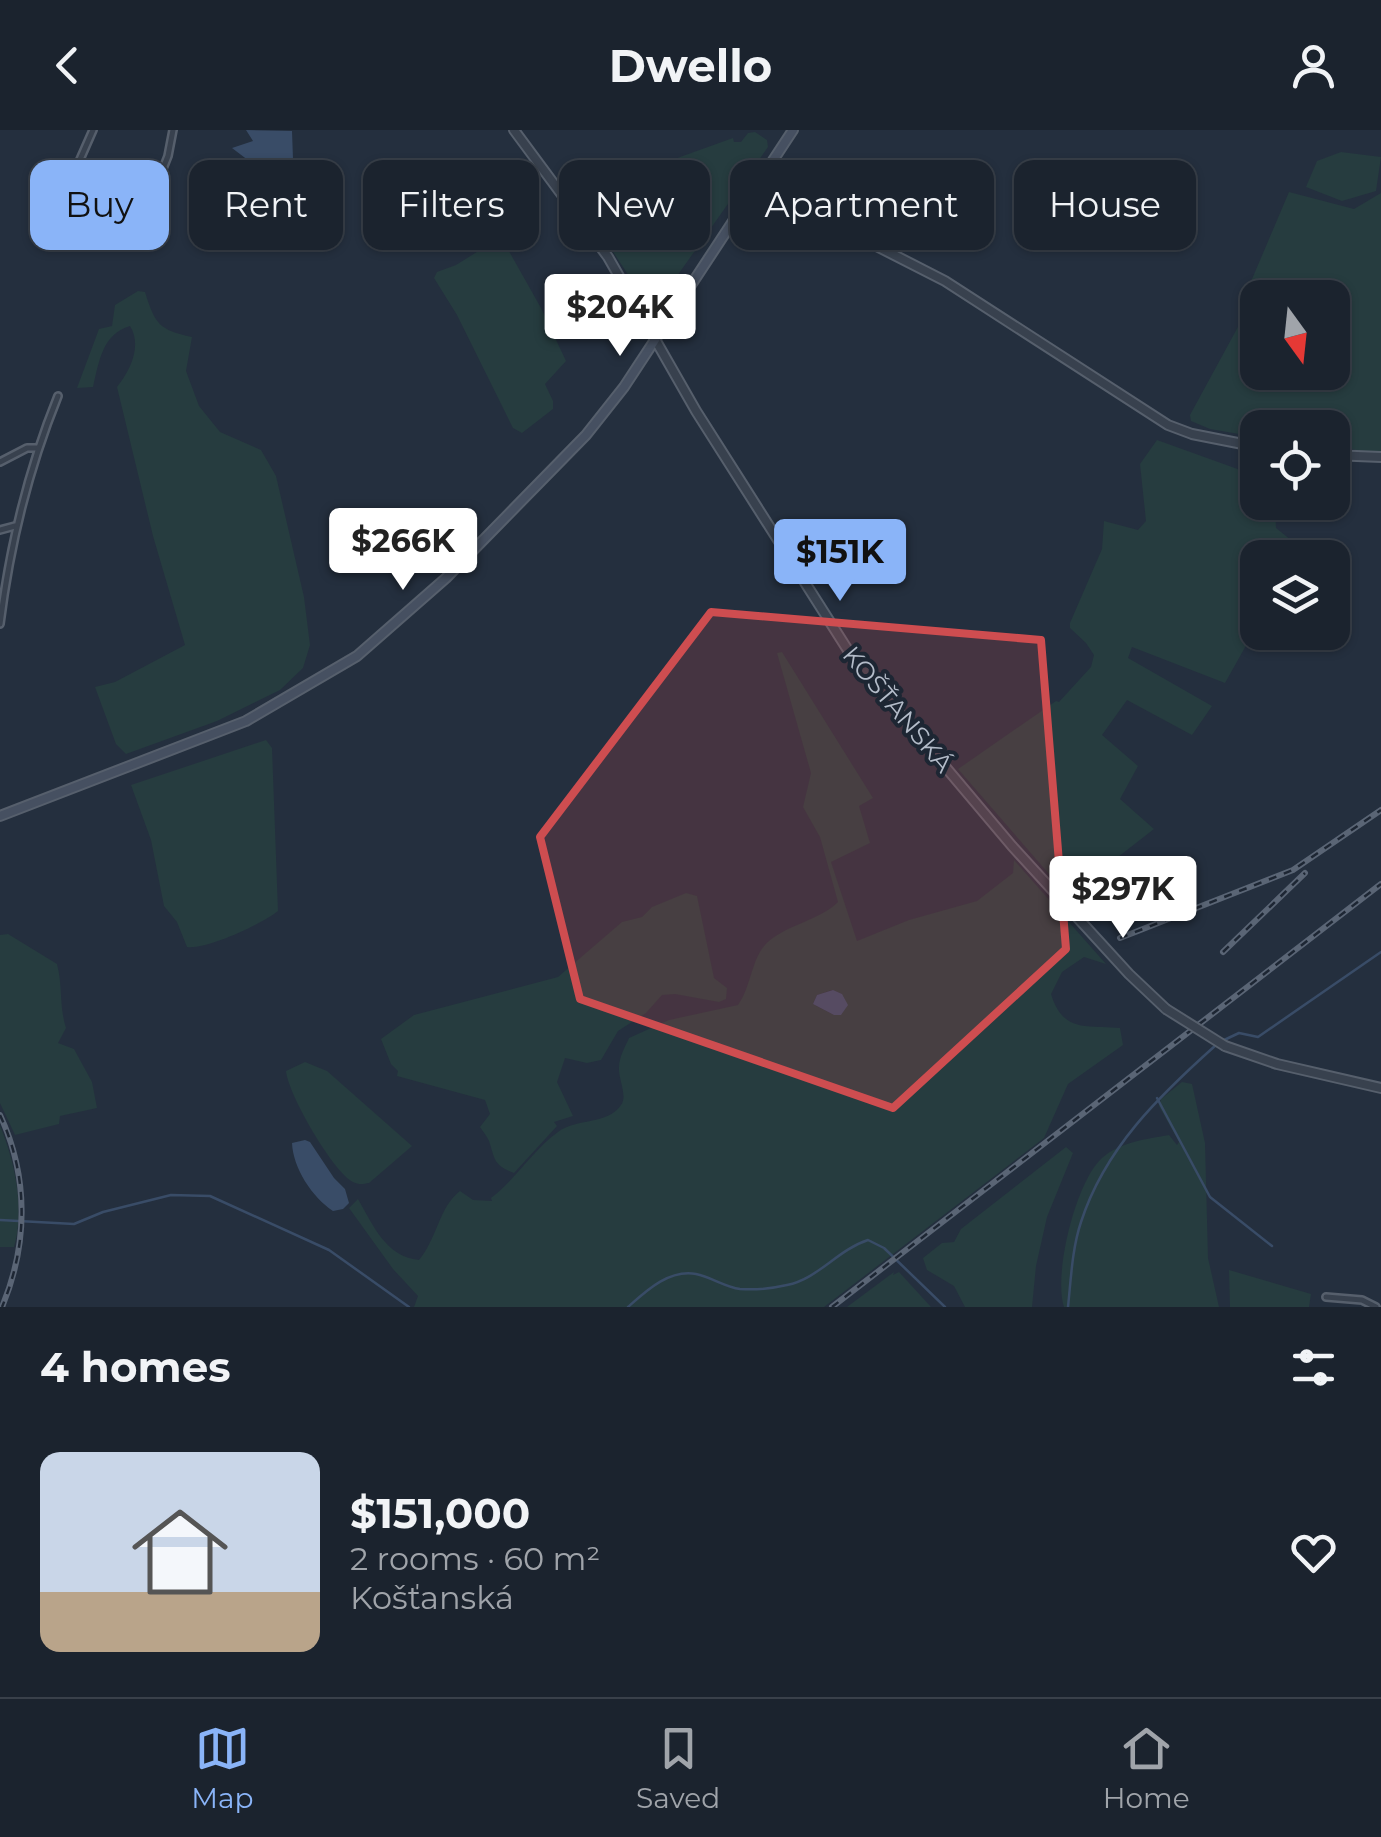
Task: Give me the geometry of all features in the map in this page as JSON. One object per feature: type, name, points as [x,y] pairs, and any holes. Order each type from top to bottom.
[{"type":"main road","points":[[774,160],[794,130]]},
{"type":"main road","points":[[0,816],[246,721],[357,656],[446,578],[586,436],[616,398],[730,226]]},
{"type":"street","points":[[80,160],[94,130]]},
{"type":"street","name":"KOŠŤANSKÁ","points":[[514,130],[602,248],[654,340],[844,645],[1029,865],[1166,1009],[1225,1046],[1277,1064],[1381,1088]]},
{"type":"street","points":[[166,160],[171,131]]},
{"type":"street","points":[[884,250],[945,281],[1168,425],[1240,443]]},
{"type":"street","points":[[0,624],[15,526],[37,448],[58,396]]},
{"type":"street","points":[[0,462],[26,448],[37,448]]},
{"type":"street","points":[[1350,456],[1381,457]]},
{"type":"street","points":[[0,530],[15,526]]},
{"type":"street","points":[[1326,1297],[1362,1300],[1376,1307]]},
{"type":"highlighted area","points":[[711,612],[1041,640],[1066,949],[893,1108],[580,999],[540,837]]},
{"type":"green space","points":[[755,132],[767,140],[768,147],[759,160],[730,160],[730,201],[710,229],[710,160],[672,160],[733,138],[734,142],[741,142],[748,133]]},
{"type":"green space","points":[[1341,152],[1381,157],[1376,191],[1342,201],[1306,187],[1317,161]]},
{"type":"green space","points":[[1289,192],[1354,209],[1381,193],[1381,453],[1350,449],[1350,410],[1240,410],[1240,434],[1191,421],[1190,415],[1240,323],[1240,390],[1350,390],[1350,280],[1252,280]]},
{"type":"green space","points":[[480,250],[508,250],[566,361],[545,384],[553,409],[522,433],[513,428],[457,315],[434,278],[437,272]]},
{"type":"green space","points":[[612,250],[695,250],[663,296],[640,293]]},
{"type":"green space","points":[[138,291],[145,292],[160,324],[192,337],[186,371],[199,406],[220,432],[261,450],[276,476],[304,597],[310,645],[303,668],[280,690],[217,721],[126,754],[116,744],[95,687],[115,682],[185,645],[153,536],[117,387],[133,357],[135,341],[130,326],[108,342],[93,387],[77,388],[99,329],[112,326],[115,305]]},
{"type":"green space","points":[[1157,440],[1240,470],[1240,520],[1276,520],[1276,528],[1291,540],[1240,540],[1240,650],[1244,650],[1225,683],[1132,647],[1128,658],[1212,706],[1192,735],[1127,700],[1102,735],[1138,766],[1120,799],[1154,829],[1068,896],[958,769],[1059,702],[1091,667],[1094,655],[1070,623],[1102,549],[1104,521],[1138,530],[1146,521],[1140,464]]},
{"type":"green space","points":[[782,652],[873,798],[859,806],[870,843],[831,862],[857,941],[909,920],[977,901],[1013,873],[1014,860],[1106,964],[1084,957],[1062,972],[1051,994],[1056,1007],[1077,1024],[1120,1028],[1123,1045],[1068,1084],[1044,1138],[824,1307],[414,1307],[418,1296],[393,1269],[349,1208],[358,1199],[389,1246],[419,1260],[447,1206],[460,1191],[473,1200],[492,1201],[558,1132],[615,1111],[623,1101],[619,1063],[629,1038],[669,1020],[738,1005],[763,947],[838,902],[820,837],[803,807],[811,773],[777,653]],"holes":[[[832,990],[842,994],[834,1015],[813,1004],[817,995]]]},
{"type":"green space","points":[[266,740],[272,748],[278,911],[234,935],[187,947],[177,922],[164,906],[151,840],[131,785]]},
{"type":"green space","points":[[686,893],[697,896],[714,978],[727,988],[726,999],[719,1002],[662,995],[646,1013],[618,1031],[601,1060],[587,1063],[565,1058],[557,1082],[573,1116],[554,1122],[557,1126],[514,1173],[496,1161],[480,1127],[490,1114],[485,1100],[397,1076],[381,1039],[414,1015],[558,977],[622,922],[642,917],[652,907]]},
{"type":"green space","points":[[8,934],[57,964],[66,1028],[58,1043],[74,1049],[92,1082],[97,1108],[60,1116],[59,1124],[15,1135],[0,1103],[0,935]]},
{"type":"green space","points":[[305,1062],[327,1071],[412,1146],[369,1183],[355,1183],[344,1175],[303,1114],[286,1071]]},
{"type":"green space","points":[[1182,1082],[1192,1084],[1205,1143],[1208,1258],[1219,1307],[1064,1307],[1064,1251],[1076,1207],[1092,1170],[1117,1148],[1134,1142],[1169,1135],[1177,1145],[1179,1142],[1159,1106],[1161,1099]]},
{"type":"green space","points":[[0,1126],[17,1186],[19,1217],[14,1247],[0,1247]]},
{"type":"green space","points":[[1066,1147],[1073,1153],[1047,1217],[1032,1307],[965,1307],[954,1286],[927,1270],[923,1258],[942,1243],[954,1242],[961,1229]]},
{"type":"green space","points":[[1229,1270],[1311,1294],[1309,1307],[1230,1307]]},
{"type":"green space","points":[[894,1272],[893,1275],[899,1272],[931,1307],[847,1307]]},
{"type":"water","points":[[246,130],[292,131],[293,159],[248,160],[232,148],[253,141]]},
{"type":"water","points":[[833,990],[842,994],[848,1005],[841,1015],[813,1004],[817,995]]},
{"type":"water","points":[[305,1140],[345,1189],[349,1203],[343,1209],[333,1211],[305,1181],[292,1143]]},
{"type":"waterway","points":[[1222,1041],[1239,1033],[1258,1037],[1381,952]]},
{"type":"waterway","points":[[1068,1307],[1078,1232],[1104,1170],[1136,1125],[1216,1045]]},
{"type":"waterway","points":[[1157,1098],[1210,1197],[1272,1246]]},
{"type":"waterway","points":[[0,1220],[74,1224],[103,1212],[171,1195],[210,1196],[329,1250],[409,1307]]},
{"type":"waterway","points":[[628,1307],[659,1283],[686,1273],[740,1289],[798,1282],[868,1240],[884,1248],[945,1307]]},
{"type":"railway","points":[[1120,938],[1293,870],[1381,810]]},
{"type":"railway","points":[[1223,952],[1305,873]]},
{"type":"railway","points":[[832,1307],[1381,884]]},
{"type":"railway","points":[[0,1115],[16,1162],[22,1211],[17,1260],[2,1307]]}]
